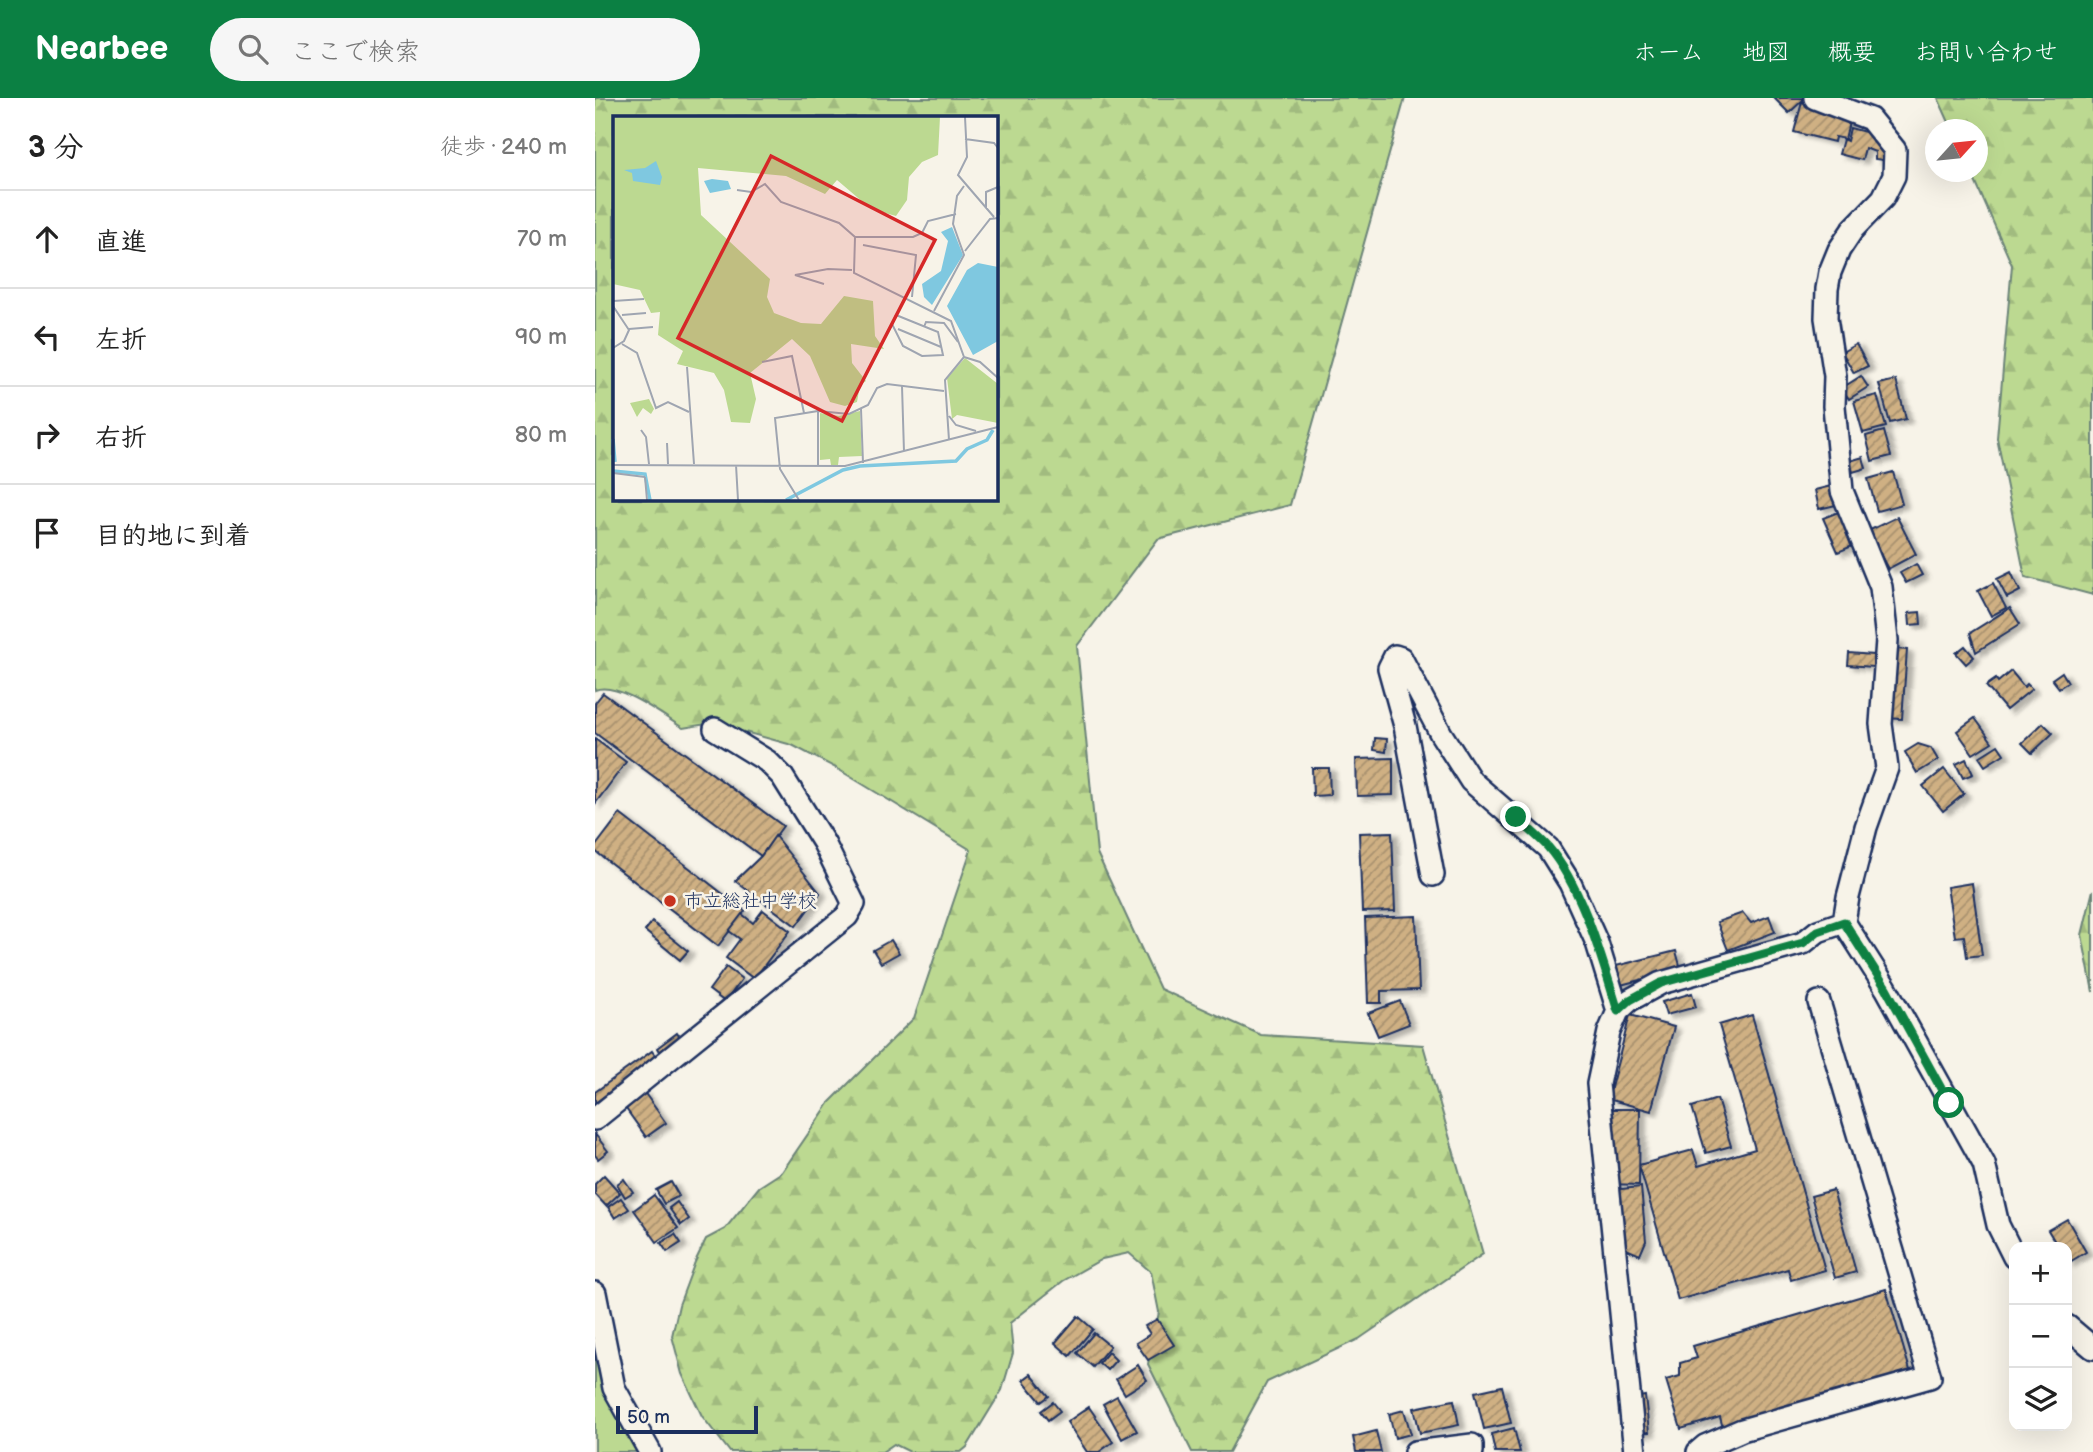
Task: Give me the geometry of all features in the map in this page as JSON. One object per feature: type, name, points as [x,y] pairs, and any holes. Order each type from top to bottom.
[{"type":"street","points":[[1815,98],[1870,119],[1895,150],[1894,176],[1883,198],[1853,229],[1839,250],[1830,272],[1827,289],[1826,318],[1835,376],[1834,406],[1842,491],[1881,587],[1887,640],[1881,724],[1887,768],[1866,827],[1844,922],[1886,988],[1984,1164],[1998,1225],[2009,1246]]},
{"type":"street","points":[[1433,875],[1405,726],[1389,668],[1395,656],[1401,658],[1441,734],[1471,781],[1492,801],[1516,817],[1548,848],[1570,883],[1597,943],[1618,1011]]},
{"type":"street","points":[[595,1119],[747,999],[847,916],[853,908],[854,904],[824,843],[782,776],[767,761],[715,729]]},
{"type":"street","points":[[1635,1452],[1598,1084],[1609,1032],[1618,1011],[1630,1000],[1661,983],[1803,943],[1818,931],[1844,922]]},
{"type":"street","points":[[1698,1452],[1705,1446],[1742,1430],[1930,1377],[1819,1002]]},
{"type":"street","points":[[595,1293],[614,1388],[650,1452]]},
{"type":"street","points":[[2072,1330],[2093,1348]]},
{"type":"street","points":[[1415,1452],[1472,1446],[1472,1452]]},
{"type":"green space","points":[[595,98],[1405,98],[1290,505],[1158,539],[1077,646],[1097,853],[1160,989],[1261,1035],[1423,1045],[1483,1254],[1359,1339],[1267,1382],[1229,1452],[1192,1452],[1148,1364],[1159,1312],[1151,1272],[1129,1253],[1102,1259],[1063,1281],[1010,1323],[1013,1353],[1002,1390],[967,1447],[961,1452],[910,1452],[894,1444],[882,1452],[730,1452],[702,1416],[682,1374],[672,1336],[679,1305],[695,1262],[706,1239],[725,1229],[759,1187],[782,1172],[830,1102],[914,1018],[971,850],[836,768],[792,745],[712,723],[683,728],[628,695],[605,689],[595,690]]},
{"type":"green space","points":[[1938,98],[2093,98],[2093,595],[2025,577],[1997,438],[2012,265],[1975,182],[1988,182],[1988,119],[1947,119]]},
{"type":"green space","points":[[2093,890],[2093,992],[2082,935]]},
{"type":"green space","points":[[595,1335],[605,1387],[616,1415],[639,1452],[595,1452]]},
{"type":"building","points":[[1774,98],[1802,98],[1804,99],[1789,113]]},
{"type":"building","points":[[1802,102],[1844,113],[1850,118],[1845,139],[1835,137],[1834,142],[1794,132]]},
{"type":"building","points":[[1850,128],[1877,135],[1889,161],[1875,159],[1875,152],[1865,148],[1862,160],[1839,154],[1843,139],[1847,141]]},
{"type":"building","points":[[1856,344],[1868,366],[1854,373],[1842,352]]},
{"type":"building","points":[[1861,376],[1868,387],[1849,399],[1842,388]]},
{"type":"building","points":[[1896,380],[1906,419],[1890,423],[1879,384]]},
{"type":"building","points":[[1877,395],[1886,427],[1863,433],[1854,401]]},
{"type":"building","points":[[1884,431],[1891,456],[1872,461],[1866,436]]},
{"type":"building","points":[[1863,457],[1866,468],[1853,472],[1850,461]]},
{"type":"building","points":[[1893,472],[1902,504],[1877,511],[1868,479]]},
{"type":"building","points":[[1835,485],[1840,504],[1819,509],[1815,490]]},
{"type":"building","points":[[1841,511],[1855,545],[1838,552],[1823,518]]},
{"type":"building","points":[[1897,517],[1916,554],[1888,569],[1868,531]]},
{"type":"building","points":[[1916,564],[1922,575],[1906,583],[1900,573]]},
{"type":"building","points":[[2011,572],[2020,591],[2007,598],[1997,579]]},
{"type":"building","points":[[1993,583],[2006,608],[1991,616],[1978,591]]},
{"type":"building","points":[[2010,608],[2020,624],[1976,652],[1970,633]]},
{"type":"building","points":[[1920,612],[1921,624],[1910,625],[1909,613]]},
{"type":"building","points":[[1890,639],[1898,640],[1898,649],[1907,650],[1902,719],[1884,718]]},
{"type":"building","points":[[1965,646],[1974,657],[1966,664],[1956,653]]},
{"type":"building","points":[[1849,653],[1873,655],[1873,667],[1848,665]]},
{"type":"building","points":[[2011,671],[2024,687],[2027,684],[2032,689],[2006,710],[1986,686],[1996,679],[1998,682]]},
{"type":"building","points":[[2062,672],[2068,682],[2059,688],[2052,679]]},
{"type":"building","points":[[603,693],[783,826],[761,856],[595,733],[595,703]]},
{"type":"building","points":[[1975,718],[1992,742],[1973,754],[1957,731]]},
{"type":"building","points":[[2043,723],[2053,733],[2032,753],[2022,743]]},
{"type":"building","points":[[1375,738],[1387,739],[1386,752],[1374,750]]},
{"type":"building","points":[[595,739],[626,762],[595,804]]},
{"type":"building","points":[[1918,744],[1931,748],[1938,760],[1917,773],[1905,752]]},
{"type":"building","points":[[1998,745],[2004,754],[1985,766],[1979,757]]},
{"type":"building","points":[[1393,758],[1393,795],[1357,796],[1356,759]]},
{"type":"building","points":[[1966,759],[1973,774],[1963,778],[1956,764]]},
{"type":"building","points":[[1312,768],[1329,768],[1330,795],[1313,796]]},
{"type":"building","points":[[1944,769],[1964,794],[1943,811],[1923,786]]},
{"type":"building","points":[[620,814],[745,911],[718,946],[595,851],[595,847]]},
{"type":"building","points":[[1392,832],[1395,911],[1362,912],[1359,833]]},
{"type":"building","points":[[775,836],[820,893],[796,926],[735,881],[761,856]]},
{"type":"building","points":[[1972,883],[1982,955],[1967,957],[1964,936],[1955,937],[1947,887]]},
{"type":"building","points":[[763,910],[790,931],[754,979],[726,958],[740,939],[729,931],[742,914],[753,923]]},
{"type":"building","points":[[1743,913],[1751,923],[1769,916],[1775,932],[1728,950],[1717,922]]},
{"type":"building","points":[[1416,916],[1419,990],[1381,991],[1381,1003],[1368,1003],[1365,918]]},
{"type":"building","points":[[652,922],[688,951],[680,960],[645,931]]},
{"type":"building","points":[[891,940],[899,953],[881,963],[873,950]]},
{"type":"building","points":[[1676,951],[1681,969],[1617,986],[1612,967]]},
{"type":"building","points":[[726,967],[742,979],[725,1002],[709,990]]},
{"type":"building","points":[[1692,993],[1696,1007],[1666,1015],[1662,1002]]},
{"type":"building","points":[[1400,1001],[1409,1024],[1378,1036],[1368,1013]]},
{"type":"building","points":[[1630,1015],[1674,1027],[1651,1111],[1608,1099]]},
{"type":"building","points":[[1752,1015],[1825,1270],[1791,1280],[1788,1269],[1678,1300],[1639,1165],[1693,1150],[1698,1166],[1755,1149],[1719,1025]]},
{"type":"building","points":[[677,1033],[682,1040],[661,1055],[657,1048]]},
{"type":"building","points":[[652,1051],[657,1058],[595,1103],[595,1092]]},
{"type":"building","points":[[644,1092],[666,1123],[646,1137],[624,1106]]},
{"type":"building","points":[[1717,1099],[1731,1146],[1706,1153],[1692,1107]]},
{"type":"building","points":[[1611,1109],[1640,1109],[1639,1185],[1610,1184]]},
{"type":"building","points":[[595,1134],[608,1151],[598,1159],[595,1155]]},
{"type":"building","points":[[604,1175],[620,1193],[606,1206],[595,1194],[595,1184]]},
{"type":"building","points":[[624,1179],[633,1192],[625,1197],[617,1184]]},
{"type":"building","points":[[671,1182],[679,1196],[664,1204],[656,1190]]},
{"type":"building","points":[[1641,1187],[1646,1241],[1640,1255],[1617,1245],[1611,1190]]},
{"type":"building","points":[[1833,1190],[1856,1272],[1835,1278],[1811,1196]]},
{"type":"building","points":[[654,1195],[678,1228],[657,1242],[634,1210]]},
{"type":"building","points":[[621,1198],[629,1209],[615,1218],[608,1207]]},
{"type":"building","points":[[677,1202],[689,1219],[681,1225],[669,1208]]},
{"type":"building","points":[[2067,1219],[2086,1252],[2072,1261],[2072,1242],[2055,1242],[2048,1230]]},
{"type":"building","points":[[675,1234],[681,1243],[667,1252],[661,1243]]},
{"type":"building","points":[[1886,1289],[1912,1377],[1724,1432],[1720,1417],[1681,1429],[1666,1380],[1680,1376],[1680,1363],[1697,1358],[1693,1346]]},
{"type":"building","points":[[1078,1316],[1093,1329],[1070,1356],[1055,1343]]},
{"type":"building","points":[[1157,1319],[1174,1345],[1148,1360],[1136,1343],[1150,1334],[1145,1326]]},
{"type":"building","points":[[1094,1333],[1110,1346],[1093,1367],[1077,1353]]},
{"type":"building","points":[[1108,1352],[1116,1360],[1107,1370],[1099,1363]]},
{"type":"building","points":[[1138,1365],[1147,1380],[1125,1394],[1116,1379]]},
{"type":"building","points":[[1031,1374],[1049,1396],[1041,1402],[1023,1380]]},
{"type":"building","points":[[1502,1386],[1511,1423],[1484,1429],[1475,1392]]},
{"type":"building","points":[[1117,1396],[1137,1431],[1122,1439],[1103,1404]]},
{"type":"building","points":[[1645,1396],[1649,1432],[1639,1433],[1634,1398]]},
{"type":"building","points":[[1454,1400],[1459,1425],[1420,1433],[1414,1408]]},
{"type":"building","points":[[1053,1402],[1060,1411],[1048,1420],[1041,1411]]},
{"type":"building","points":[[1089,1407],[1113,1442],[1099,1452],[1087,1452],[1067,1422]]},
{"type":"building","points":[[1404,1410],[1411,1434],[1395,1438],[1389,1414]]},
{"type":"building","points":[[1514,1428],[1520,1452],[1495,1452],[1491,1434]]},
{"type":"building","points":[[1376,1431],[1381,1452],[1356,1452],[1353,1437]]},
{"type":"place","name":"市立総社中学校","points":[[670,901]]},
{"type":"route","points":[[1516,817],[1548,848],[1570,883],[1597,943],[1618,1011],[1630,1000],[1661,983],[1803,943],[1818,931],[1844,922],[1886,988],[1949,1103]]}]
